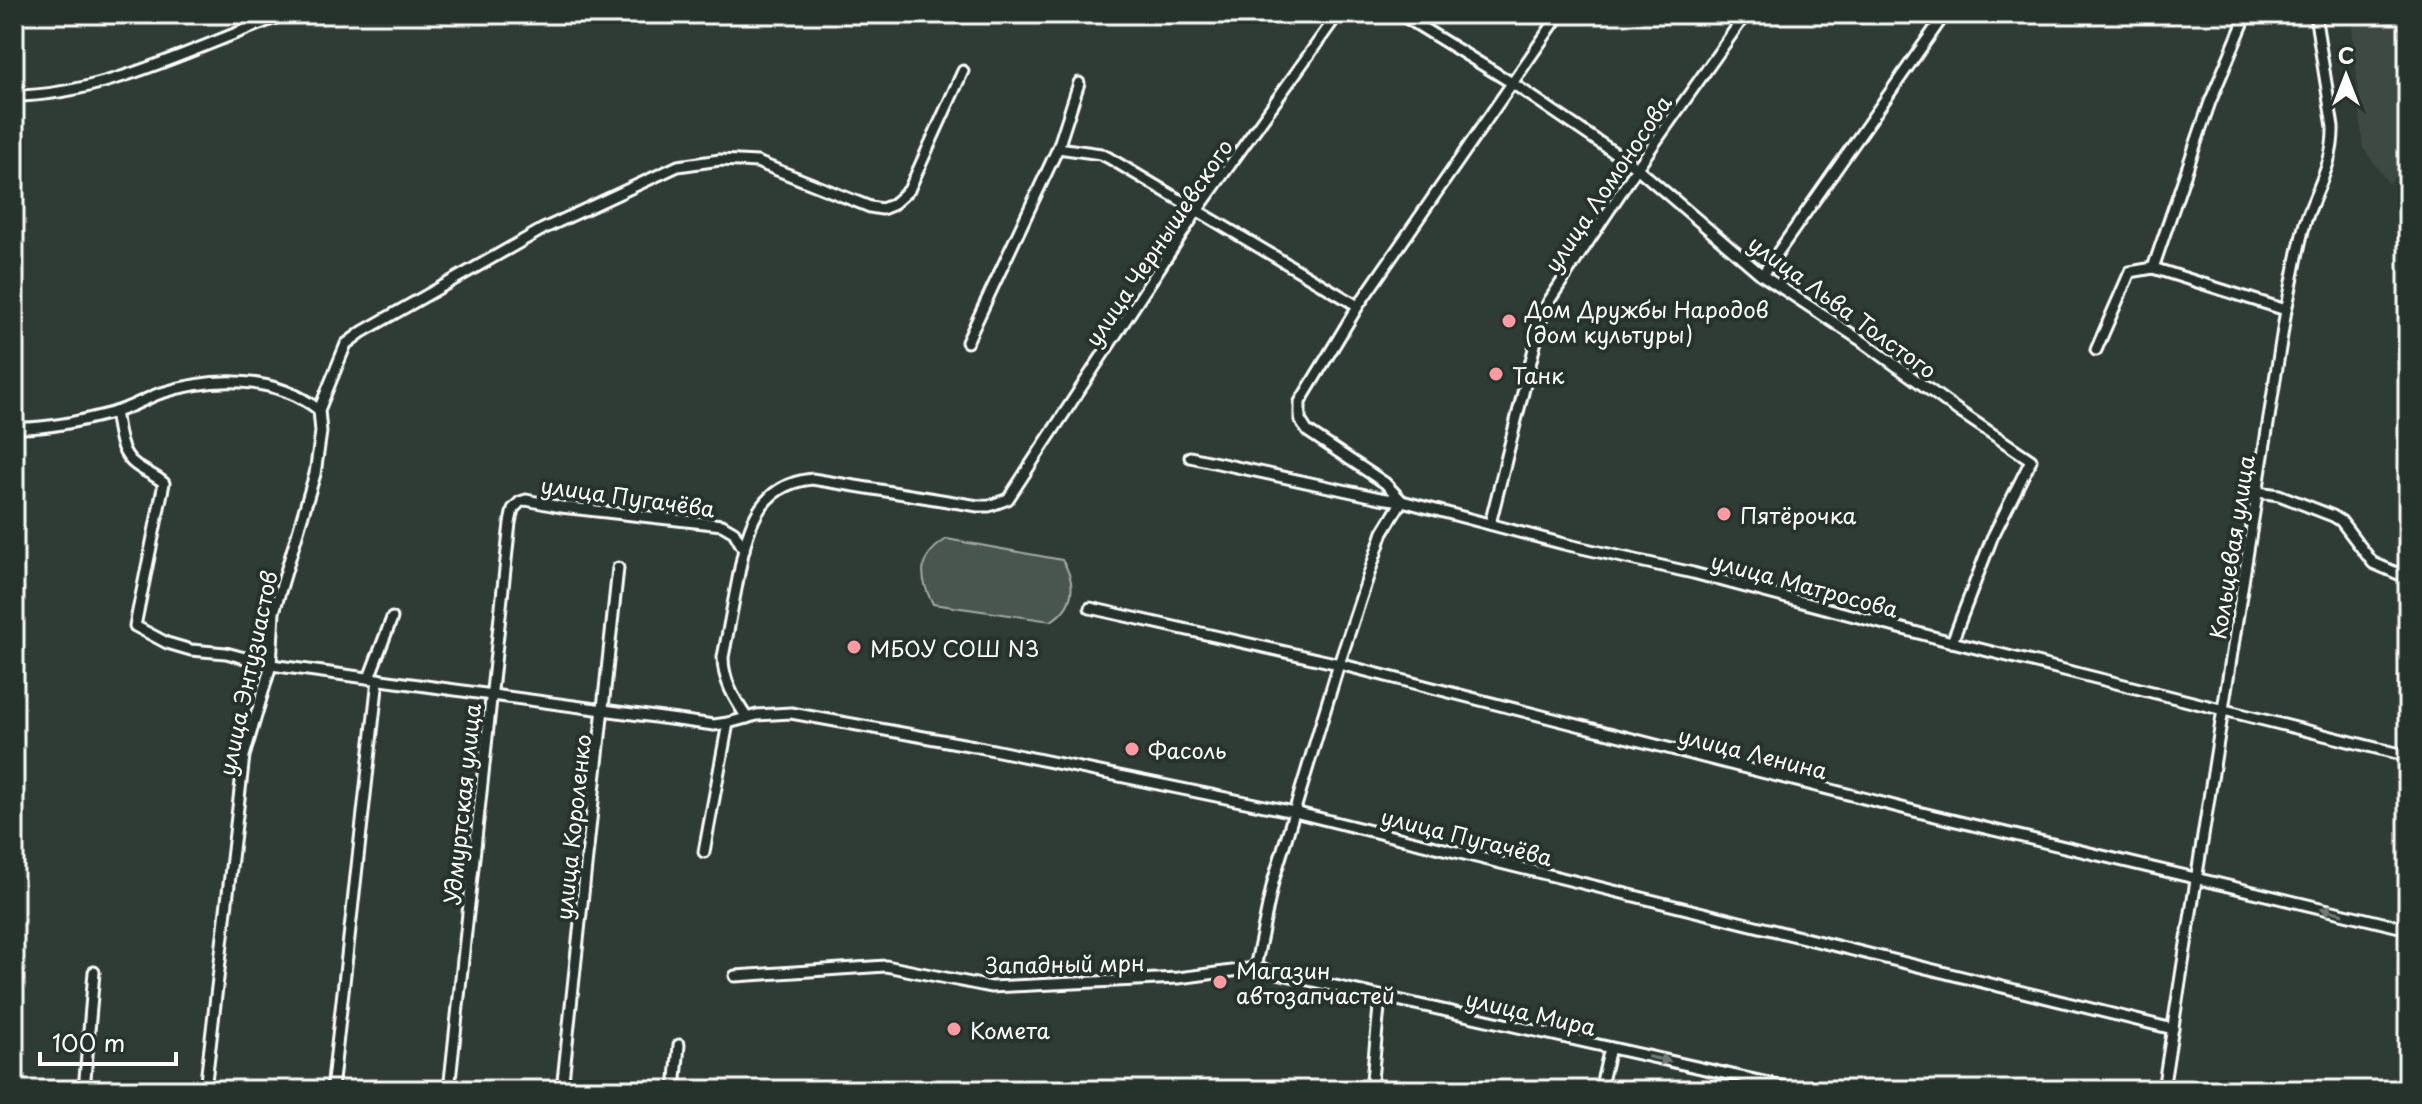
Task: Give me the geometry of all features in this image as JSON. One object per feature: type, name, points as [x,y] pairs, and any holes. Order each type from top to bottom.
[{"type":"street","points":[[14,96],[50,96],[74,91],[138,71],[287,14]]},
{"type":"street","name":"улица Чернышевского","points":[[744,550],[748,530],[762,504],[781,488],[801,480],[812,479],[978,506],[999,503],[1013,494],[1197,211],[1338,14]]},
{"type":"street","name":"улица Льва Толстого","points":[[1400,14],[1512,83],[1637,168],[1762,275],[2031,460],[1992,538],[1952,642]]},
{"type":"street","points":[[1255,968],[1273,882],[1339,664],[1383,532],[1402,501],[1385,483],[1302,426],[1299,410],[1303,394],[1358,306],[1560,14]]},
{"type":"street","name":"улица Ломоносова","points":[[1490,524],[1543,313],[1637,168],[1746,14]]},
{"type":"street","points":[[1762,275],[1945,14]]},
{"type":"street","points":[[2153,268],[2210,102],[2247,14]]},
{"type":"street","name":"Кольцевая улица","points":[[2163,1090],[2286,310],[2304,226],[2331,159],[2334,142],[2315,14]]},
{"type":"street","points":[[14,428],[58,425],[115,412],[187,386],[217,382],[244,382],[273,387],[296,395],[319,410],[346,344],[351,339],[543,229],[678,166],[720,160],[757,162],[858,203],[882,209],[892,205],[909,190],[963,71]]},
{"type":"street","points":[[967,342],[1058,148],[1079,83]]},
{"type":"street","points":[[1058,148],[1109,158],[1358,306]]},
{"type":"street","points":[[2096,350],[2130,272],[2153,268],[2286,310]]},
{"type":"street","name":"улица Энтузиастов","points":[[205,1090],[244,756],[271,665],[274,612],[315,474],[321,432],[319,410]]},
{"type":"street","name":"улица Пугачёва","points":[[115,412],[123,454],[164,483],[135,626],[167,643],[191,650],[226,653],[271,665],[714,725],[775,712],[791,713],[974,746],[1294,812],[2173,1029]]},
{"type":"street","name":"улица Матросова","points":[[1190,457],[1402,501],[2408,756]]},
{"type":"street","points":[[2258,492],[2279,495],[2333,516],[2341,521],[2373,563],[2408,578]]},
{"type":"street","name":"улица Пугачёва","points":[[510,523],[513,509],[526,500],[561,507],[722,525],[734,532],[744,550]]},
{"type":"street","name":"Удмуртская улица","points":[[449,1090],[510,523]]},
{"type":"street","points":[[744,550],[723,671],[732,694],[747,718]]},
{"type":"street","name":"улица Короленко","points":[[562,1090],[618,568]]},
{"type":"street","name":"улица Ленина","points":[[1090,608],[1339,664],[1914,811],[2408,929]]},
{"type":"street","points":[[332,1090],[373,679],[392,618]]},
{"type":"street","points":[[704,852],[728,723]]},
{"type":"street","name":"Западный мрн","points":[[735,976],[886,966],[991,987],[1164,979],[1255,968]]},
{"type":"street","name":"улица Мира","points":[[1255,968],[1799,1090]]},
{"type":"street","points":[[84,1090],[94,972]]},
{"type":"street","points":[[1371,1090],[1380,997]]},
{"type":"street","points":[[675,1090],[679,1045]]},
{"type":"street","points":[[1600,1090],[1610,1048]]},
{"type":"shaded area","points":[[2351,14],[2408,14],[2408,160],[2389,184],[2363,148]]},
{"type":"shaded area","points":[[947,539],[1062,560],[1070,577],[1069,601],[1051,621],[933,604],[923,576],[924,567],[930,552]]},
{"type":"place","name":"Дом Дружбы Народов (дом культуры)","points":[[1509,321]]},
{"type":"place","name":"Танк","points":[[1496,374]]},
{"type":"place","name":"Пятёрочка","points":[[1724,514]]},
{"type":"place","name":"МБОУ СОШ N3","points":[[854,647]]},
{"type":"place","name":"Фасоль","points":[[1132,749]]},
{"type":"place","name":"Магазин автозапчастей","points":[[1220,982]]},
{"type":"place","name":"Комета","points":[[954,1029]]}]
